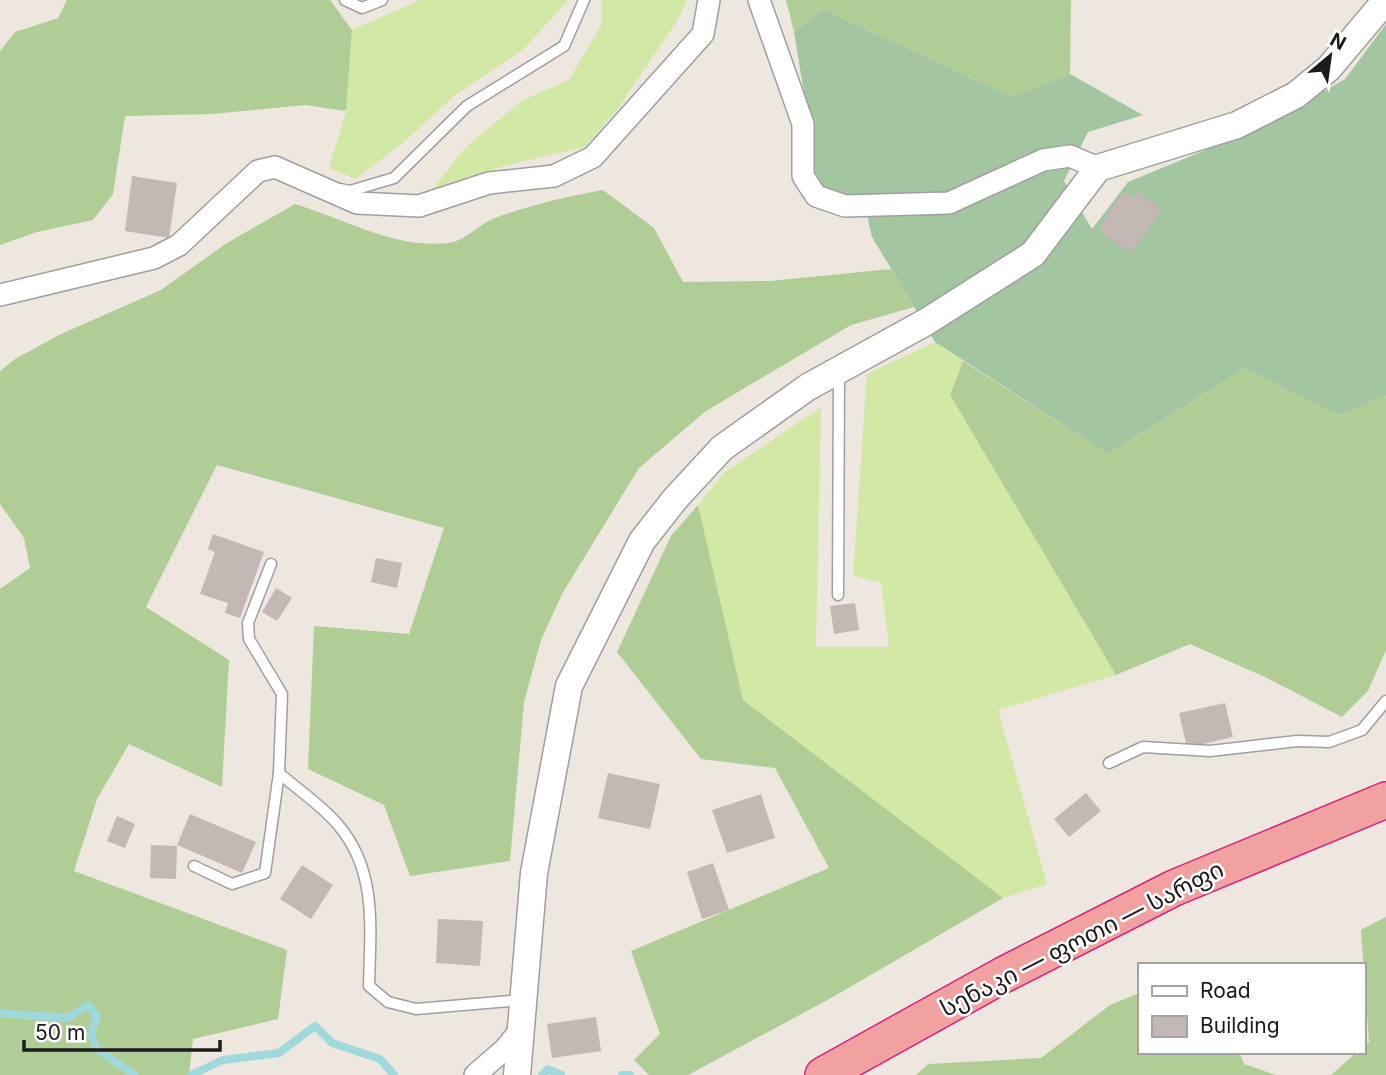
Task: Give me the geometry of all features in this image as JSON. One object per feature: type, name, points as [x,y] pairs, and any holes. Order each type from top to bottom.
[{"type":"highway","name":"სენაკი — ფოთი — სარფი","points":[[824,1075],[1003,975],[1174,888],[1386,800]]},
{"type":"street","points":[[0,295],[154,258],[179,245],[258,171],[275,167],[357,203],[419,206],[488,183],[554,176],[593,157],[703,34],[709,0]]},
{"type":"street","points":[[759,0],[803,124],[803,176],[816,196],[845,206],[949,203],[1043,160],[1070,156],[1098,168]]},
{"type":"street","points":[[517,1075],[526,1000],[534,873],[569,686],[642,541],[675,499],[722,448],[808,387],[926,322],[1033,254],[1098,168],[1237,125],[1296,95],[1329,68],[1385,0]]},
{"type":"street","points":[[475,1075],[505,1049],[521,1029]]},
{"type":"lane","points":[[345,0],[362,8],[382,0]]},
{"type":"lane","points":[[321,186],[350,191],[394,178],[467,106],[564,46],[584,0]]},
{"type":"lane","points":[[838,595],[839,370]]},
{"type":"lane","points":[[194,866],[232,884],[265,873],[279,773],[282,694],[249,639],[248,623],[271,564]]},
{"type":"lane","points":[[1109,763],[1143,747],[1210,751],[1297,741],[1329,742],[1362,730],[1386,701]]},
{"type":"lane","points":[[279,773],[340,827],[363,870],[371,899],[369,986],[388,1002],[416,1009],[526,1000]]},
{"type":"green space","points":[[67,0],[330,0],[352,30],[346,111],[305,105],[213,114],[125,116],[113,194],[93,220],[37,232],[0,245],[0,51],[15,32],[58,18]]},
{"type":"green space","points":[[420,0],[568,0],[523,50],[454,96],[404,142],[356,179],[329,168],[346,111],[352,30]]},
{"type":"green space","points":[[602,0],[687,0],[677,21],[617,110],[585,147],[504,166],[432,190],[464,149],[521,101],[569,80],[602,24]]},
{"type":"green space","points":[[786,0],[1071,0],[1070,74],[1012,97],[823,9],[794,32]]},
{"type":"green space","points":[[823,9],[1012,97],[1070,74],[1143,115],[1088,132],[1064,181],[1092,229],[1128,182],[1259,128],[1345,79],[1386,24],[1386,396],[1339,416],[1245,368],[1108,454],[935,342],[872,237],[865,206],[826,197],[815,180],[811,135],[794,32]]},
{"type":"green space","points":[[603,190],[654,228],[683,282],[770,281],[891,269],[914,307],[851,325],[706,411],[639,468],[562,594],[541,640],[524,702],[510,861],[410,876],[384,805],[308,769],[314,626],[409,634],[444,528],[217,465],[146,607],[229,660],[222,787],[129,744],[97,799],[74,871],[287,950],[278,1019],[193,1039],[189,1075],[0,1075],[0,589],[30,568],[24,538],[0,504],[0,371],[15,359],[61,334],[161,290],[227,243],[295,204],[389,237],[428,244],[460,240],[489,221],[508,213]]},
{"type":"green space","points":[[935,342],[963,361],[950,395],[1116,675],[998,710],[1047,884],[1003,898],[743,700],[698,505],[725,472],[821,407],[816,647],[889,647],[881,583],[853,575],[867,374]]},
{"type":"green space","points":[[963,361],[1108,454],[1245,368],[1339,416],[1386,396],[1386,650],[1368,691],[1342,717],[1265,677],[1190,644],[1116,675],[950,395]]},
{"type":"green space","points":[[698,505],[743,700],[1003,898],[831,998],[688,1075],[649,1075],[634,1060],[660,1034],[631,951],[829,868],[775,768],[701,759],[617,652],[671,536]]},
{"type":"green space","points":[[1386,917],[1386,1075],[1331,1075],[1355,1054],[1365,1054],[1365,1045],[1369,1042],[1361,930]]},
{"type":"green space","points":[[1138,993],[1138,1054],[1240,1054],[1244,1064],[1276,1075],[916,1075],[928,1064],[1041,1058],[1110,1005]]},
{"type":"building","points":[[132,176],[177,183],[169,238],[125,231]]},
{"type":"building","points":[[1124,192],[1133,198],[1138,192],[1162,210],[1131,253],[1098,230]]},
{"type":"building","points":[[213,534],[264,552],[240,618],[225,613],[228,603],[200,594],[215,552],[208,549]]},
{"type":"building","points":[[376,558],[402,563],[397,588],[371,582]]},
{"type":"building","points":[[276,588],[292,598],[277,621],[262,612]]},
{"type":"building","points":[[855,603],[859,630],[834,634],[830,606]]},
{"type":"building","points":[[1225,703],[1233,737],[1187,748],[1179,713]]},
{"type":"building","points":[[608,773],[660,784],[650,829],[598,818]]},
{"type":"building","points":[[1086,793],[1101,811],[1069,837],[1054,819]]},
{"type":"building","points":[[761,794],[775,838],[727,853],[712,810]]},
{"type":"building","points":[[190,814],[256,842],[242,873],[177,845]]},
{"type":"building","points":[[117,816],[135,824],[125,848],[107,841]]},
{"type":"building","points":[[151,845],[177,846],[176,879],[150,878]]},
{"type":"building","points":[[713,863],[729,910],[702,919],[687,872]]},
{"type":"building","points":[[302,865],[333,885],[311,919],[280,899]]},
{"type":"building","points":[[438,919],[483,921],[480,966],[436,963]]},
{"type":"building","points":[[596,1017],[601,1051],[552,1058],[547,1024]]},
{"type":"waterway","points":[[0,1013],[68,1018],[88,1005],[97,1017],[91,1034],[97,1049],[134,1075]]},
{"type":"waterway","points":[[191,1075],[223,1060],[279,1053],[315,1026],[332,1043],[380,1059],[394,1075]]},
{"type":"waterway","points":[[542,1075],[548,1069],[561,1075]]},
{"type":"waterway","points":[[622,1075],[630,1075]]}]
